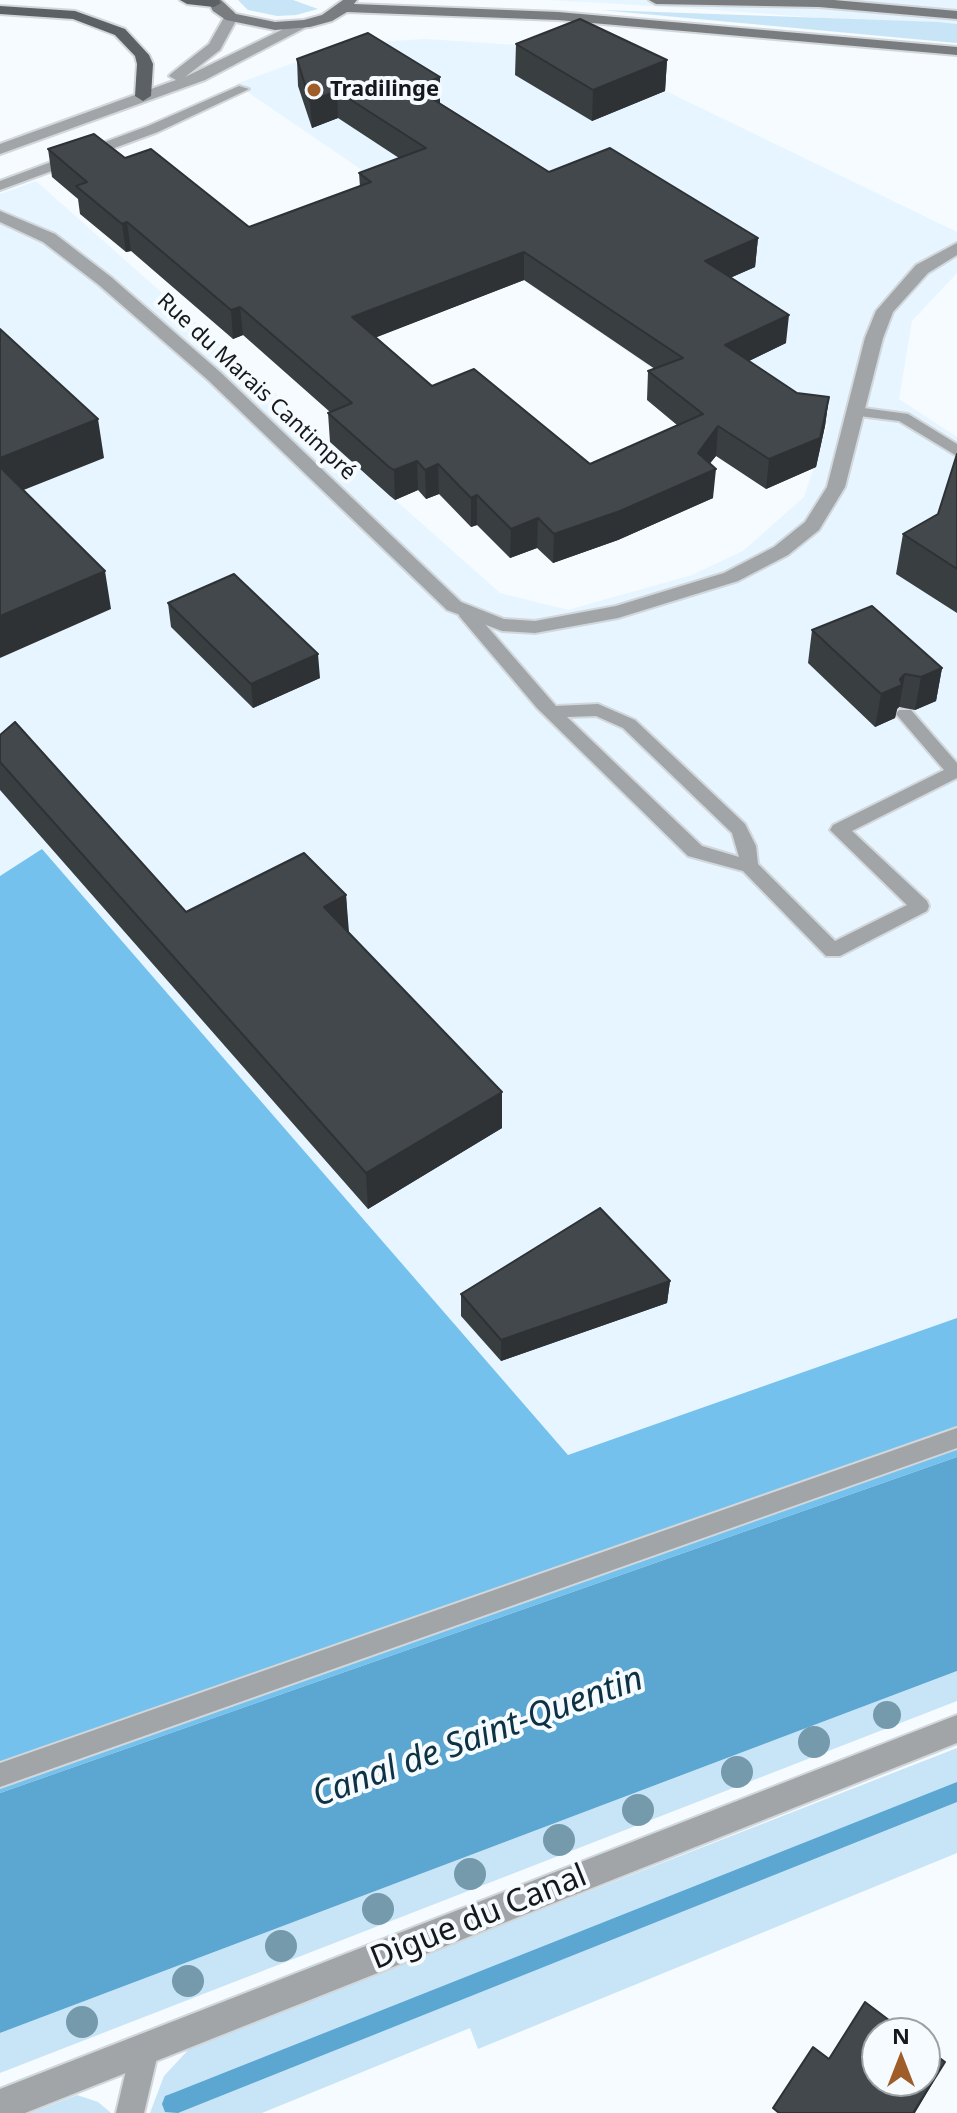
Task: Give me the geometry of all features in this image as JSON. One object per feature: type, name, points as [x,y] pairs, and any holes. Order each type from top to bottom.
[{"type":"main road","points":[[187,0],[214,1],[231,17],[265,25],[305,24],[327,18],[347,4],[558,16],[957,51]]},
{"type":"main road","points":[[656,0],[819,3],[957,15]]},
{"type":"main road","points":[[0,10],[75,15],[120,32],[142,55],[145,64],[143,96]]},
{"type":"street","points":[[167,86],[182,70],[215,47],[231,17]]},
{"type":"street","points":[[0,149],[230,63],[305,24]]},
{"type":"street","name":"Rue du Marais Cantimpré","points":[[0,216],[65,248],[113,288],[214,376],[441,595],[466,613],[502,625],[535,627],[569,623],[664,599],[731,577],[797,539],[823,513],[839,478],[874,338],[885,311],[922,269],[957,248]]},
{"type":"street","name":"Digue du Canal","points":[[0,2106],[957,1729]]},
{"type":"lane","points":[[0,186],[153,129],[243,89]]},
{"type":"lane","points":[[856,412],[903,417],[957,451]]},
{"type":"lane","points":[[466,613],[552,712],[695,851],[718,860],[749,866],[833,951],[920,906],[839,830],[955,772],[905,714]]},
{"type":"lane","points":[[552,712],[598,710],[629,724],[739,829],[747,846],[749,866]]},
{"type":"lane","points":[[0,1775],[957,1438]]},
{"type":"lane","points":[[130,2113],[145,2049]]},
{"type":"shaded area","points":[[238,0],[293,0],[318,9],[277,16],[248,10]]},
{"type":"shaded area","points":[[551,0],[957,0],[957,28],[702,9]]},
{"type":"shaded area","points":[[601,10],[938,22],[957,24],[957,43]]},
{"type":"shaded area","points":[[425,39],[579,49],[957,232],[957,273],[912,321],[899,399],[957,437],[957,1332],[568,1455],[42,850],[0,876],[0,194],[36,181],[500,593],[568,610],[692,575],[743,551],[804,497],[828,424],[691,395],[236,84],[346,44]]},
{"type":"shaded area","points":[[42,849],[568,1455],[957,1318],[957,1457],[0,1793],[0,876]]},
{"type":"shaded area","points":[[957,1671],[957,1701],[0,2073],[0,2033]]},
{"type":"shaded area","points":[[957,1748],[957,1853],[478,2049],[470,2028],[262,2113],[150,2113],[164,2076],[190,2048]]},
{"type":"shaded area","points":[[77,2095],[98,2102],[111,2113],[30,2113]]},
{"type":"water","name":"Canal de Saint-Quentin","points":[[957,1457],[957,1671],[0,2033],[0,1793]]},
{"type":"building","points":[[580,19],[667,60],[593,90],[516,44]]},
{"type":"building","points":[[368,33],[440,77],[415,88],[549,172],[610,148],[758,238],[705,261],[789,315],[725,345],[797,393],[829,397],[820,438],[769,459],[718,426],[698,453],[716,469],[620,511],[554,534],[538,518],[511,529],[477,495],[471,498],[438,464],[425,470],[417,461],[394,470],[389,467],[328,413],[352,403],[240,307],[231,310],[127,222],[122,224],[76,186],[87,182],[48,149],[94,134],[125,158],[151,149],[249,227],[371,182],[359,173],[426,148],[337,91],[310,101],[297,59]],"holes":[[[524,252],[683,358],[648,371],[703,414],[590,464],[474,369],[432,386],[352,317]]]},
{"type":"building","points":[[0,329],[98,419],[0,458]]},
{"type":"building","points":[[957,454],[957,569],[903,534],[938,514]]},
{"type":"building","points":[[0,467],[105,571],[0,616]]},
{"type":"building","points":[[234,574],[318,654],[251,684],[168,603]]},
{"type":"building","points":[[872,606],[942,668],[921,677],[905,674],[900,679],[902,685],[881,694],[812,630]]},
{"type":"building","points":[[15,722],[186,912],[304,853],[346,895],[324,907],[502,1092],[366,1173],[0,762],[0,735]]},
{"type":"building","points":[[600,1208],[670,1281],[501,1340],[461,1294]]},
{"type":"building","points":[[865,2002],[885,2017],[861,2017],[861,2097],[923,2097],[913,2113],[779,2113],[773,2108],[813,2047],[829,2059]]},
{"type":"waterway","points":[[173,2104],[957,1792]]},
{"type":"place","name":"Tradilinge","points":[[314,90]]}]
